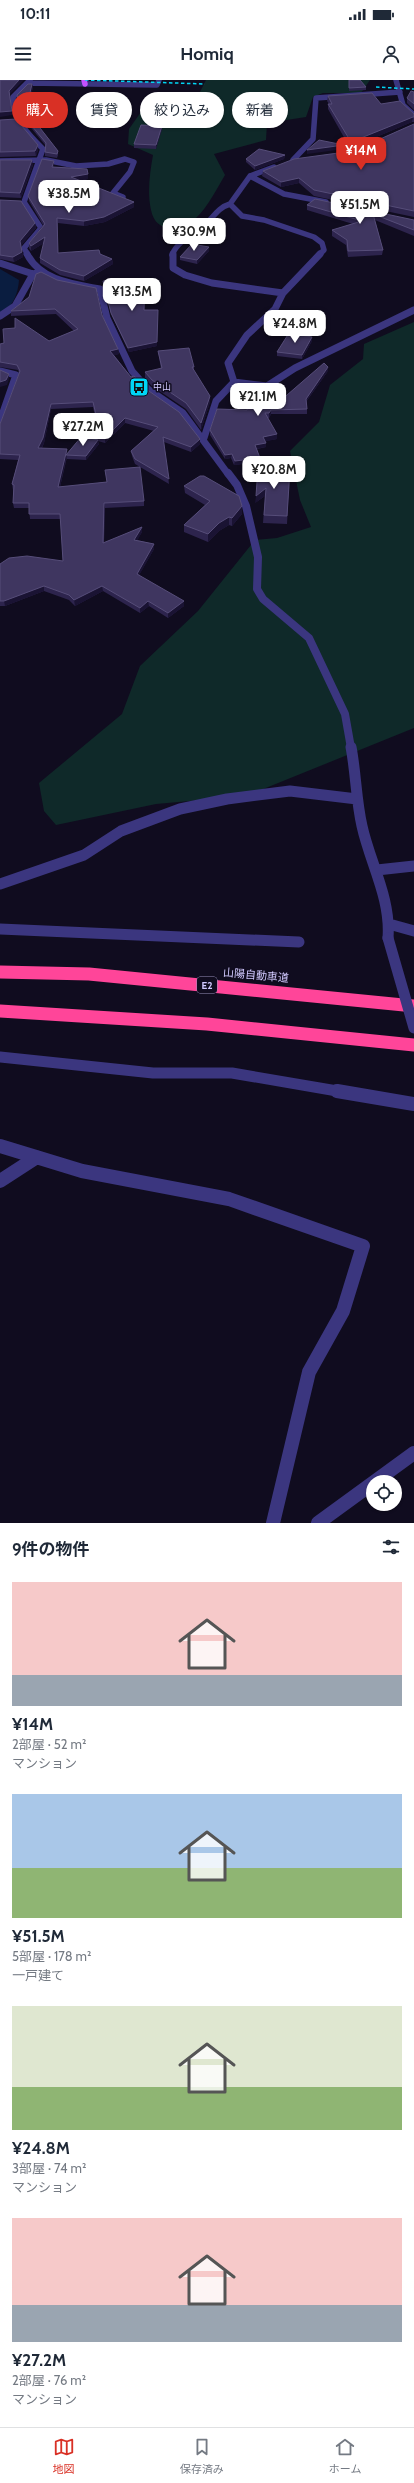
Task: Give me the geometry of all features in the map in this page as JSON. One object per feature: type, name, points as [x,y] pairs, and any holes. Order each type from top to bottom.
[{"type":"highway","name":"山陽自動車道","points":[[0,972],[89,974],[414,1006]]},
{"type":"highway","points":[[0,1011],[88,1014],[325,1034],[414,1045]]},
{"type":"street","points":[[36,273],[24,248],[40,228],[21,202],[40,160],[43,149],[15,119],[13,97],[29,81],[157,85],[160,80]]},
{"type":"street","points":[[396,80],[403,105],[414,115]]},
{"type":"street","points":[[293,160],[313,139],[316,98],[323,96],[400,92]]},
{"type":"street","points":[[0,161],[40,160],[76,166],[108,164],[126,159],[134,162],[127,176],[113,193],[123,197]]},
{"type":"street","points":[[286,163],[293,160],[304,159]]},
{"type":"street","points":[[278,165],[250,176],[230,204],[219,208],[211,215],[204,226],[176,246],[171,261],[173,268],[196,279],[218,284],[245,286],[283,293]]},
{"type":"street","points":[[250,176],[284,194],[331,203]]},
{"type":"street","points":[[230,204],[242,216],[264,220],[314,237],[322,243],[324,250],[283,293],[275,309],[247,335],[228,363],[234,382]]},
{"type":"street","points":[[0,263],[52,278],[100,289],[107,318],[132,371],[149,390],[183,413],[204,438],[237,485],[246,506],[258,557],[257,589],[263,599],[309,638],[345,714],[353,758],[357,799],[362,828],[378,870],[389,924],[388,938],[414,1028]]},
{"type":"street","points":[[0,316],[15,306],[36,273]]},
{"type":"street","points":[[234,382],[267,386],[294,368],[414,310]]},
{"type":"street","points":[[0,371],[16,375],[0,421]]},
{"type":"street","points":[[204,438],[216,401],[234,382]]},
{"type":"street","points":[[0,884],[84,855],[121,831],[180,809],[227,799],[290,791],[357,799]]},
{"type":"street","points":[[378,870],[414,866]]},
{"type":"street","points":[[389,924],[414,932]]},
{"type":"street","points":[[0,929],[299,942]]},
{"type":"street","points":[[0,1057],[153,1073],[232,1073],[414,1104]]},
{"type":"street","points":[[0,1146],[82,1171],[229,1199],[363,1246],[343,1311],[309,1372],[273,1523]]},
{"type":"street","points":[[0,1181],[37,1157]]},
{"type":"street","points":[[318,1523],[333,1510],[414,1453]]},
{"type":"green space","points":[[206,80],[370,80],[361,93],[323,93],[313,97],[306,117],[288,120],[288,92],[232,92],[232,128],[267,128],[266,140],[214,154],[225,175],[208,203],[200,214],[190,222],[176,227],[163,227],[154,218],[149,196],[149,182],[153,155],[128,144],[129,129],[132,128],[132,125],[140,113],[140,128],[224,128],[224,92],[200,92]]},
{"type":"green space","points":[[414,322],[414,728],[246,796],[156,804],[56,825],[44,811],[39,783],[122,714],[140,666],[198,611],[255,540],[277,538],[311,527],[300,500],[290,451],[319,422],[330,385],[363,359],[364,344]]},
{"type":"water","points":[[0,269],[19,280],[14,300],[5,311],[0,313]]},
{"type":"building","points":[[0,80],[19,80],[9,91],[12,111],[0,112]]},
{"type":"building","points":[[349,80],[360,80],[366,87],[349,88]]},
{"type":"building","points":[[28,84],[32,84],[30,92],[20,92]]},
{"type":"building","points":[[411,91],[414,92],[414,104],[407,98]]},
{"type":"building","points":[[372,93],[381,104],[400,101],[414,114],[414,117],[351,142],[328,104],[332,104],[328,96]]},
{"type":"building","points":[[12,119],[12,128],[24,128],[38,145],[35,151],[0,152],[0,120]]},
{"type":"building","points":[[414,124],[414,211],[314,190],[299,178],[281,182],[263,171],[294,159],[353,151]]},
{"type":"building","points":[[34,128],[40,128],[58,151],[57,154],[45,152],[46,143]]},
{"type":"building","points":[[140,128],[161,128],[156,145],[134,144]]},
{"type":"building","points":[[319,140],[344,145],[307,150]]},
{"type":"building","points":[[259,149],[285,155],[255,166],[246,159]]},
{"type":"building","points":[[42,159],[54,161],[52,167],[87,169],[88,174],[71,177],[134,202],[104,217],[84,221],[57,218],[58,253],[99,250],[100,254],[112,259],[84,276],[60,270],[40,258],[45,237],[31,246],[29,243],[45,224],[28,196]]},
{"type":"building","points":[[0,160],[32,160],[20,193],[0,192]]},
{"type":"building","points":[[315,199],[414,220],[414,230],[373,214],[383,250],[348,251],[347,240],[332,230],[362,221],[307,205]]},
{"type":"building","points":[[0,200],[21,201],[35,223],[20,241],[22,252],[13,257],[0,255]]},
{"type":"building","points":[[192,244],[209,247],[197,260],[180,257]]},
{"type":"building","points":[[41,272],[57,280],[96,288],[102,315],[118,349],[110,351],[131,377],[134,376],[146,389],[179,412],[200,439],[191,447],[163,437],[169,479],[135,459],[131,451],[158,427],[125,418],[105,438],[93,434],[97,419],[93,402],[51,404],[43,438],[38,448],[67,449],[58,487],[107,482],[105,470],[140,467],[144,501],[104,503],[103,543],[142,527],[134,540],[154,544],[137,574],[184,601],[168,613],[148,601],[140,608],[102,586],[74,600],[69,595],[44,586],[4,601],[0,601],[0,564],[9,558],[27,556],[63,561],[60,514],[29,514],[29,503],[13,503],[14,485],[12,484],[20,455],[0,454],[0,424],[20,371],[17,365],[0,362],[0,344],[4,343],[3,329],[15,328],[15,318],[49,341],[78,329],[55,309],[11,311],[29,297],[36,274]]},
{"type":"building","points":[[103,281],[145,281],[144,310],[158,310],[157,342],[128,348],[111,313]]},
{"type":"building","points":[[289,333],[312,337],[302,355],[277,352]]},
{"type":"building","points":[[189,348],[194,367],[192,367],[210,396],[201,423],[186,403],[152,380],[145,372],[162,368],[158,351]]},
{"type":"building","points":[[324,363],[328,367],[306,399],[307,409],[271,410],[269,413],[265,413],[277,434],[263,437],[266,443],[255,445],[260,458],[235,461],[232,454],[225,455],[210,430],[217,409],[247,410],[251,385],[284,387],[272,408]]},
{"type":"building","points":[[0,370],[9,374],[6,380],[0,382]]},
{"type":"building","points":[[82,436],[98,440],[86,456],[66,455]]},
{"type":"building","points":[[258,467],[290,469],[287,516],[264,515],[266,488],[256,496]]},
{"type":"building","points":[[200,476],[204,476],[239,496],[242,506],[232,518],[229,517],[219,523],[208,534],[184,525],[210,501],[184,486]]},
{"type":"railway","points":[[85,80],[205,84]]},
{"type":"railway","points":[[376,87],[414,89]]},
{"type":"place","name":"中山","points":[[139,387]]}]
